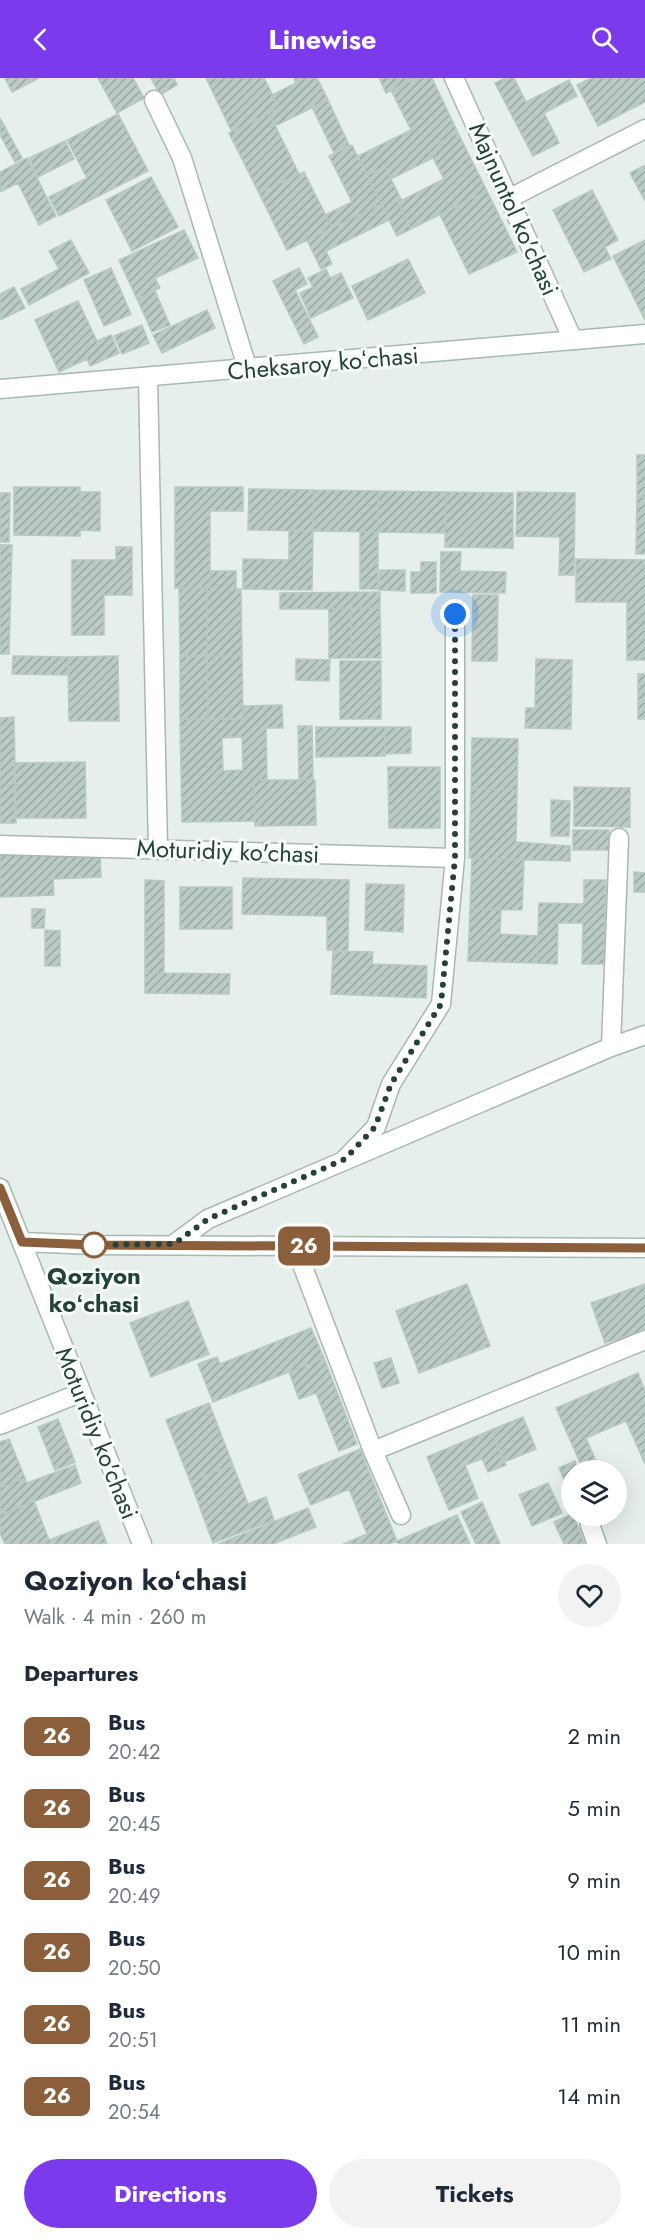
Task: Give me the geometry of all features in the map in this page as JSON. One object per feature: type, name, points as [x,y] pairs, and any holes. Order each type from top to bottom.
[{"type":"street","name":"Majnuntol ko'chasi","points":[[454,78],[573,340]]},
{"type":"street","points":[[154,100],[182,158],[248,369]]},
{"type":"street","points":[[510,198],[645,129]]},
{"type":"street","name":"Cheksaroy koʻchasi","points":[[0,389],[148,378],[645,333]]},
{"type":"street","points":[[148,378],[158,850]]},
{"type":"street","points":[[345,1159],[375,1127],[391,1084],[441,1004],[455,858],[455,614]]},
{"type":"street","points":[[611,1047],[619,838]]},
{"type":"street","name":"Moturidiy ko'chasi","points":[[0,845],[455,858]]},
{"type":"street","points":[[174,1244],[208,1219],[611,1047],[645,1035]]},
{"type":"street","name":"Moturidiy ko'chasi","points":[[0,1188],[142,1544]]},
{"type":"street","points":[[22,1242],[94,1245],[645,1248]]},
{"type":"street","points":[[295,1246],[373,1451],[401,1515]]},
{"type":"street","points":[[373,1451],[645,1340]]},
{"type":"street","points":[[0,1425],[80,1393]]},
{"type":"street","points":[[590,1526],[597,1544]]},
{"type":"building","points":[[5,78],[39,78],[12,92]]},
{"type":"building","points":[[98,78],[133,78],[144,98],[117,113]]},
{"type":"building","points":[[151,78],[174,78],[177,85],[160,95]]},
{"type":"building","points":[[206,78],[264,78],[279,108],[232,132]]},
{"type":"building","points":[[294,78],[317,78],[328,100],[275,126],[269,113],[279,108],[272,95],[296,83]]},
{"type":"building","points":[[379,78],[417,78],[386,93]]},
{"type":"building","points":[[417,78],[432,78],[458,133],[428,148],[433,158],[391,179],[385,167],[367,175],[358,156],[411,130],[391,90]]},
{"type":"building","points":[[505,78],[514,78],[526,102],[569,80],[577,96],[544,113],[559,143],[533,156],[495,83]]},
{"type":"building","points":[[591,78],[645,78],[645,102],[598,126],[577,85]]},
{"type":"building","points":[[328,100],[349,145],[334,153],[312,107]]},
{"type":"building","points":[[269,113],[299,174],[259,193],[229,133]]},
{"type":"building","points":[[118,114],[148,171],[59,216],[49,197],[87,178],[67,140]]},
{"type":"building","points":[[0,118],[22,158],[15,162],[0,135]]},
{"type":"building","points":[[458,133],[487,191],[411,229],[398,202],[444,179],[428,148]]},
{"type":"building","points":[[65,141],[74,159],[38,177],[29,158]]},
{"type":"building","points":[[352,145],[381,204],[332,228],[325,215],[352,202],[329,156]]},
{"type":"building","points":[[27,158],[56,216],[39,225],[18,183],[0,192],[0,172]]},
{"type":"building","points":[[645,165],[645,201],[630,173]]},
{"type":"building","points":[[385,167],[402,201],[398,202],[411,229],[397,236],[367,175]]},
{"type":"building","points":[[304,172],[332,228],[287,250],[259,193]]},
{"type":"building","points":[[151,177],[178,227],[132,251],[106,200]]},
{"type":"building","points":[[592,190],[618,240],[605,247],[611,259],[584,272],[553,210]]},
{"type":"building","points":[[487,191],[517,252],[469,274],[440,215]]},
{"type":"building","points":[[381,204],[389,220],[326,251],[332,264],[321,269],[307,240]]},
{"type":"building","points":[[184,230],[198,258],[155,278],[160,288],[137,299],[119,260]]},
{"type":"building","points":[[71,240],[89,273],[29,305],[21,289],[59,269],[49,251]]},
{"type":"building","points":[[645,240],[645,320],[613,256]]},
{"type":"building","points":[[408,259],[425,293],[368,320],[352,286]]},
{"type":"building","points":[[111,268],[131,314],[104,326],[84,280]]},
{"type":"building","points":[[299,268],[307,284],[295,290],[318,337],[304,344],[273,281]]},
{"type":"building","points":[[326,269],[330,278],[341,273],[353,298],[311,318],[300,293],[313,287],[308,278]]},
{"type":"building","points":[[14,287],[25,308],[0,320],[0,294]]},
{"type":"building","points":[[155,291],[170,325],[152,332],[137,299]]},
{"type":"building","points":[[78,301],[97,341],[111,335],[119,353],[90,366],[87,359],[59,372],[35,320]]},
{"type":"building","points":[[207,310],[215,328],[162,353],[153,335]]},
{"type":"building","points":[[142,325],[149,343],[122,354],[114,336]]},
{"type":"building","points":[[637,455],[645,455],[645,497],[637,497]]},
{"type":"building","points":[[14,487],[80,487],[80,536],[14,535]]},
{"type":"building","points":[[175,487],[243,487],[243,511],[210,511],[210,588],[175,588]]},
{"type":"building","points":[[249,489],[314,490],[313,531],[248,530]]},
{"type":"building","points":[[314,490],[378,491],[378,532],[313,531]]},
{"type":"building","points":[[378,491],[446,492],[445,533],[378,532]]},
{"type":"building","points":[[80,492],[100,492],[100,531],[80,530]]},
{"type":"building","points":[[446,492],[513,493],[513,548],[445,547]]},
{"type":"building","points":[[517,492],[575,493],[574,575],[559,575],[560,537],[516,536]]},
{"type":"building","points":[[0,493],[10,493],[9,542],[0,542]]},
{"type":"building","points":[[637,497],[645,497],[645,554],[636,554]]},
{"type":"building","points":[[289,530],[313,531],[312,590],[243,589],[243,559],[289,560]]},
{"type":"building","points":[[360,532],[378,532],[378,589],[360,589]]},
{"type":"building","points":[[0,545],[12,545],[9,654],[0,654]]},
{"type":"building","points":[[116,547],[132,547],[132,595],[104,595],[104,635],[72,635],[72,560],[116,560]]},
{"type":"building","points":[[441,552],[461,552],[460,571],[506,572],[505,593],[440,592]]},
{"type":"building","points":[[576,559],[645,560],[645,660],[627,660],[627,602],[576,602]]},
{"type":"building","points":[[421,562],[436,562],[436,593],[411,593],[411,572],[421,572]]},
{"type":"building","points":[[380,570],[405,570],[405,591],[379,590]]},
{"type":"building","points":[[210,571],[236,571],[236,589],[241,589],[242,656],[207,656],[207,588],[210,588]]},
{"type":"building","points":[[179,588],[207,588],[207,656],[180,656]]},
{"type":"building","points":[[380,592],[380,608],[280,609],[280,593]]},
{"type":"building","points":[[473,595],[498,595],[497,661],[472,661]]},
{"type":"building","points":[[351,608],[351,658],[329,658],[329,609]]},
{"type":"building","points":[[351,608],[380,608],[381,658],[351,658]]},
{"type":"building","points":[[13,656],[68,657],[69,675],[12,674]]},
{"type":"building","points":[[118,656],[119,721],[69,721],[68,657]]},
{"type":"building","points":[[180,656],[207,656],[208,719],[180,719]]},
{"type":"building","points":[[207,656],[242,656],[243,719],[208,719]]},
{"type":"building","points":[[296,659],[330,660],[329,681],[296,680]]},
{"type":"building","points":[[536,659],[572,660],[571,729],[525,728],[526,708],[535,708]]},
{"type":"building","points":[[340,661],[381,661],[381,719],[340,719]]},
{"type":"building","points":[[638,674],[645,674],[645,719],[638,719]]},
{"type":"building","points":[[282,705],[283,728],[266,728],[267,780],[254,780],[255,821],[182,822],[180,719],[243,719],[243,706]],"holes":[[[242,737],[243,770],[223,771],[222,738]]]},
{"type":"building","points":[[14,717],[16,823],[0,823],[0,718]]},
{"type":"building","points":[[298,726],[312,726],[313,780],[299,780]]},
{"type":"building","points":[[316,727],[385,727],[385,756],[316,757]]},
{"type":"building","points":[[385,727],[411,727],[411,753],[385,754]]},
{"type":"building","points":[[472,738],[518,739],[517,790],[471,789]]},
{"type":"building","points":[[85,762],[86,818],[15,818],[14,763]]},
{"type":"building","points":[[388,767],[440,767],[440,828],[389,828]]},
{"type":"building","points":[[254,780],[315,780],[316,825],[255,826]]},
{"type":"building","points":[[574,787],[630,788],[630,827],[574,826]]},
{"type":"building","points":[[471,789],[517,790],[516,842],[570,846],[570,861],[469,858]]},
{"type":"building","points":[[551,800],[570,801],[569,836],[551,836]]},
{"type":"building","points":[[573,830],[609,830],[609,850],[573,850]]},
{"type":"building","points":[[100,852],[101,877],[53,879],[54,895],[0,897],[0,854]]},
{"type":"building","points":[[472,858],[524,860],[522,910],[470,909]]},
{"type":"building","points":[[634,872],[645,873],[645,892],[634,892]]},
{"type":"building","points":[[243,878],[349,880],[348,951],[327,950],[327,916],[242,914]]},
{"type":"building","points":[[145,880],[164,881],[164,973],[145,974]]},
{"type":"building","points":[[584,880],[606,880],[604,964],[582,964],[583,923],[558,923],[557,964],[537,963],[539,903],[584,904]]},
{"type":"building","points":[[366,884],[404,885],[403,932],[365,930]]},
{"type":"building","points":[[180,887],[232,887],[232,929],[180,929]]},
{"type":"building","points":[[32,909],[45,909],[44,928],[32,928]]},
{"type":"building","points":[[470,909],[501,910],[500,934],[538,936],[537,963],[468,961]]},
{"type":"building","points":[[45,930],[60,931],[60,966],[45,966]]},
{"type":"building","points":[[333,951],[373,952],[372,964],[427,966],[426,998],[331,994]]},
{"type":"building","points":[[145,974],[230,974],[229,994],[145,993]]},
{"type":"building","points":[[467,1284],[490,1346],[419,1373],[396,1311]]},
{"type":"building","points":[[645,1284],[645,1330],[605,1343],[591,1303]]},
{"type":"building","points":[[188,1301],[209,1354],[151,1377],[130,1323]]},
{"type":"building","points":[[311,1328],[324,1358],[213,1402],[198,1364],[217,1357],[220,1364]]},
{"type":"building","points":[[324,1358],[357,1444],[339,1451],[316,1393],[299,1399],[289,1372]]},
{"type":"building","points":[[391,1358],[399,1383],[382,1388],[374,1363]]},
{"type":"building","points":[[638,1373],[645,1391],[645,1464],[626,1421],[586,1438],[596,1460],[579,1460],[556,1408]]},
{"type":"building","points":[[209,1403],[233,1465],[190,1481],[166,1420]]},
{"type":"building","points":[[523,1417],[536,1449],[504,1462],[491,1430]]},
{"type":"building","points":[[58,1419],[75,1462],[55,1470],[38,1427]]},
{"type":"building","points":[[491,1430],[506,1465],[488,1472],[482,1459],[465,1465],[478,1498],[449,1510],[427,1457]]},
{"type":"building","points":[[9,1439],[25,1478],[0,1488],[0,1442]]},
{"type":"building","points":[[360,1449],[397,1541],[389,1544],[343,1544],[367,1534],[349,1489],[311,1505],[298,1475]]},
{"type":"building","points":[[75,1465],[81,1483],[0,1515],[0,1488],[25,1478],[27,1483]]},
{"type":"building","points":[[233,1465],[248,1504],[266,1497],[274,1520],[213,1543],[190,1481]]},
{"type":"building","points":[[548,1483],[561,1513],[532,1526],[519,1495]]},
{"type":"building","points":[[34,1501],[49,1540],[38,1544],[5,1544],[0,1533],[0,1515]]},
{"type":"building","points":[[482,1502],[500,1544],[476,1544],[461,1512]]},
{"type":"building","points":[[308,1508],[316,1527],[273,1544],[218,1544]]},
{"type":"building","points":[[457,1515],[470,1544],[398,1544],[397,1541]]},
{"type":"building","points":[[561,1519],[561,1526],[578,1526],[585,1544],[564,1544],[554,1522]]},
{"type":"building","points":[[98,1521],[107,1544],[38,1544],[49,1540]]},
{"type":"bus line","name":"26","points":[[0,1188],[22,1242],[94,1245],[645,1248]]},
{"type":"place","name":"Qoziyon koʻchasi","points":[[94,1245]]},
{"type":"route","points":[[94,1245],[174,1244],[208,1219],[345,1159],[375,1127],[391,1084],[441,1004],[455,858],[455,614]]}]
